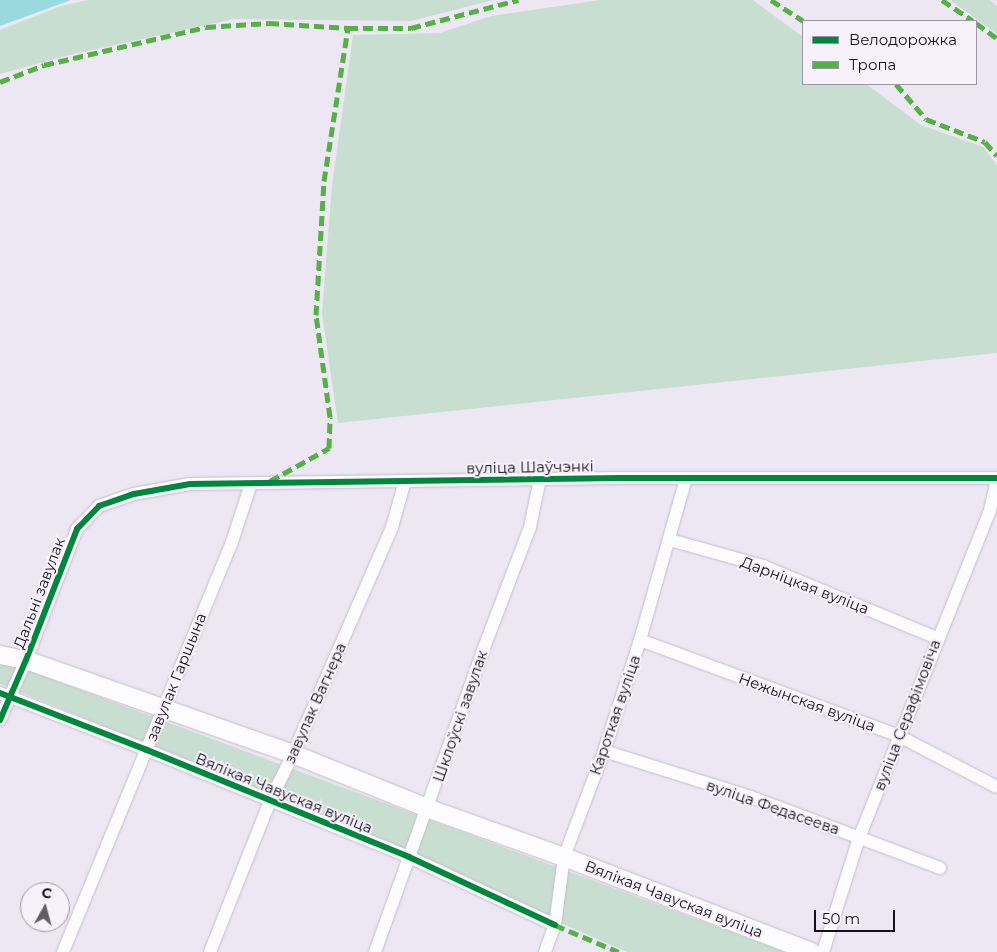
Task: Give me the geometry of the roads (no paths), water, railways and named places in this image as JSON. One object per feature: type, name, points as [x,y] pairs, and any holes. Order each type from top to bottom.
[{"type":"main road","name":"Вялікая Чавуская вуліца","points":[[0,655],[26,660],[293,754],[427,808],[564,857],[811,952]]},
{"type":"street","name":"вуліца Шаўчэнкі","points":[[77,529],[99,506],[134,494],[190,484],[686,478],[997,479]]},
{"type":"street","name":"Кароткая вуліца","points":[[545,952],[555,924],[564,857],[604,750],[640,640],[670,540],[686,478]]},
{"type":"street","name":"Шклоўскі завулак","points":[[375,952],[482,653],[530,527],[540,479]]},
{"type":"street","name":"вуліца Серафімовіча","points":[[822,952],[859,838],[921,685],[937,638],[990,510],[997,479]]},
{"type":"street","name":"завулак Вагнера","points":[[210,952],[270,801],[293,754],[392,527],[405,482]]},
{"type":"street","name":"завулак Гаршына","points":[[63,952],[232,542],[251,484]]},
{"type":"street","name":"Дальні завулак","points":[[0,720],[5,695],[26,660],[77,529]]},
{"type":"street","name":"Дарніцкая вуліца","points":[[670,540],[764,566],[937,638]]},
{"type":"street","name":"Нежынская вуліца","points":[[640,640],[899,736],[997,786]]},
{"type":"street","name":"Вялікая Чавуская вуліца","points":[[5,695],[147,750],[409,857],[555,924]]},
{"type":"street","name":"вуліца Федасеева","points":[[604,750],[751,797],[940,868]]},
{"type":"water","points":[[0,0],[71,0],[0,26]]}]
